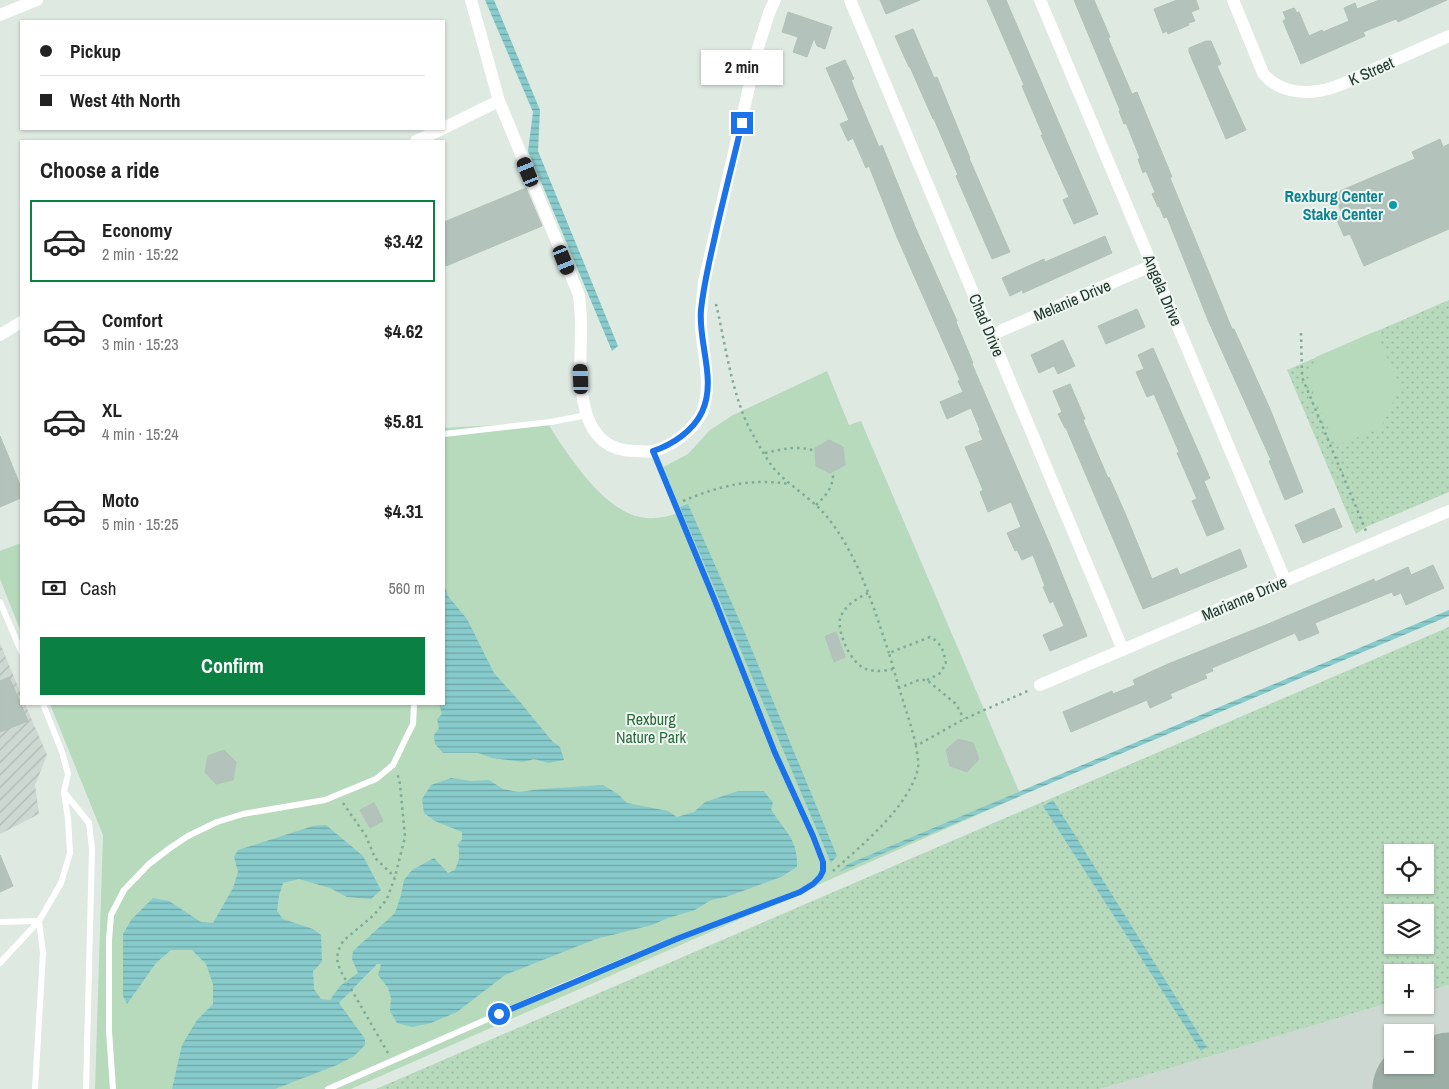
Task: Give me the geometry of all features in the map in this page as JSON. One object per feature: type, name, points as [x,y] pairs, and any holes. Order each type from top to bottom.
[{"type":"street","points":[[0,15],[37,0]]},
{"type":"street","points":[[471,0],[499,102],[579,295],[581,392],[587,416],[600,439],[620,450],[653,451],[680,438],[702,412],[706,397],[707,376],[701,317],[704,282],[758,48],[775,0]]},
{"type":"street","name":"Chad Drive","points":[[850,0],[1123,650]]},
{"type":"street","name":"Angela Drive","points":[[1040,0],[1286,580]]},
{"type":"street","name":"K Street","points":[[1233,0],[1263,73],[1269,81],[1281,88],[1300,92],[1319,91],[1344,84],[1449,36]]},
{"type":"street","points":[[445,128],[467,116],[499,102]]},
{"type":"street","points":[[418,140],[441,130]]},
{"type":"street","name":"Melanie Drive","points":[[991,335],[1153,266]]},
{"type":"street","points":[[0,334],[20,323]]},
{"type":"street","name":"Marianne Drive","points":[[1040,685],[1449,511]]},
{"type":"lane","points":[[445,434],[587,416]]},
{"type":"lane","points":[[328,1089],[590,975],[679,938],[800,892],[813,884],[823,871],[823,862],[813,836],[775,753],[653,451]]},
{"type":"lane","points":[[0,602],[20,649]]},
{"type":"lane","points":[[1,964],[39,920],[61,883],[70,854],[64,792],[68,774],[62,752],[43,705]]},
{"type":"lane","points":[[113,1089],[109,1032],[109,940],[111,915],[124,890],[149,864],[170,848],[188,836],[217,822],[243,814],[325,800],[376,779],[393,765],[413,724],[414,705]]},
{"type":"lane","points":[[64,792],[89,823],[92,848],[86,1089]]},
{"type":"lane","points":[[0,922],[39,920]]},
{"type":"lane","points":[[35,1089],[43,953],[39,920]]},
{"type":"path","points":[[716,303],[740,409],[753,435],[776,472],[816,505],[830,520],[844,541],[868,592],[889,653],[916,746],[918,767],[912,784],[900,804],[860,848],[830,873],[813,884]]},
{"type":"path","points":[[1301,333],[1302,377],[1366,531]]},
{"type":"path","points":[[765,453],[790,447],[808,448],[815,451]]},
{"type":"path","points":[[816,505],[823,499],[831,487],[834,479],[833,472]]},
{"type":"path","points":[[675,505],[706,492],[734,485],[764,480],[790,484]]},
{"type":"path","points":[[868,592],[848,606],[840,618],[840,630],[854,662],[864,669],[874,671],[893,670]]},
{"type":"path","points":[[889,653],[930,637],[938,641],[944,652],[946,664],[939,674],[927,680],[919,680],[899,688]]},
{"type":"path","points":[[927,680],[956,704],[964,719]]},
{"type":"path","points":[[916,746],[964,719],[1040,685]]},
{"type":"path","points":[[390,1062],[385,1045],[340,970],[337,959],[338,951],[343,941],[374,916],[387,899],[395,877],[405,837],[400,784],[395,761]]},
{"type":"path","points":[[338,795],[366,836],[375,858],[395,877]]},
{"type":"shaded area","points":[[0,643],[20,692],[20,705],[25,705],[47,755],[35,785],[39,814],[0,834]]},
{"type":"shaded area","points":[[1449,985],[1449,1089],[1100,1089],[1384,1004],[1384,1014],[1434,1014],[1434,989]]},
{"type":"green space","points":[[1449,300],[1449,492],[1366,527],[1356,534],[1287,370]]},
{"type":"green space","points":[[1376,331],[1400,387],[1381,428],[1336,446],[1308,380],[1316,357]]},
{"type":"green space","name":"Rexburg Nature Park","points":[[827,371],[849,425],[861,421],[1021,796],[351,1089],[95,1089],[103,835],[50,705],[445,705],[445,428],[547,422],[575,464],[599,492],[613,504],[626,512],[640,517],[659,518],[679,513],[660,469],[688,454],[710,430],[733,415]]},
{"type":"green space","points":[[20,543],[20,629],[0,579],[0,551]]},
{"type":"green space","points":[[1449,627],[1449,985],[1434,989],[1434,964],[1384,964],[1384,1004],[1100,1089],[376,1089]]},
{"type":"water","points":[[485,0],[494,0],[540,110],[538,151],[618,346],[612,351],[528,151],[533,112]]},
{"type":"water","points":[[688,504],[745,633],[837,856],[831,863],[680,507]]},
{"type":"water","points":[[445,587],[448,596],[467,619],[494,673],[552,741],[560,747],[564,760],[548,763],[534,759],[523,762],[492,758],[478,753],[443,753],[435,744],[434,735],[439,728],[437,719],[442,714],[439,705],[445,705]]},
{"type":"water","points":[[1449,610],[1449,616],[839,872],[848,864]]},
{"type":"water","points":[[451,778],[471,781],[489,780],[503,789],[519,792],[603,785],[618,794],[627,803],[668,811],[677,817],[694,812],[705,802],[738,791],[764,791],[773,803],[771,809],[793,842],[797,857],[797,867],[781,877],[726,897],[711,900],[695,910],[652,925],[596,939],[505,975],[457,1012],[431,1023],[412,1027],[397,1023],[390,1011],[391,998],[388,988],[378,975],[381,964],[377,964],[339,1003],[365,1039],[365,1045],[354,1056],[337,1065],[275,1089],[172,1089],[182,1045],[197,1020],[213,1004],[213,984],[206,964],[192,950],[171,950],[156,963],[127,1004],[123,996],[123,934],[131,920],[153,898],[169,901],[201,922],[213,923],[233,888],[238,872],[234,857],[238,850],[313,826],[326,825],[363,856],[381,890],[371,899],[347,897],[330,888],[299,879],[283,883],[277,911],[283,919],[313,929],[321,935],[322,962],[313,971],[314,989],[321,999],[330,1000],[340,986],[358,973],[352,959],[353,951],[395,913],[404,880],[412,870],[434,858],[448,873],[455,870],[459,859],[459,847],[457,845],[462,840],[462,832],[435,821],[424,813],[422,799],[431,785]]},
{"type":"water","points":[[1053,800],[1207,1047],[1201,1051],[1043,806]]},
{"type":"building","points":[[880,0],[920,0],[886,14]]},
{"type":"building","points":[[987,0],[1006,0],[1098,214],[1074,224],[1063,200],[1069,197],[1041,135],[1043,135],[1022,86],[1024,85]]},
{"type":"building","points":[[1074,0],[1094,0],[1132,94],[1137,92],[1232,329],[1234,329],[1270,409],[1303,492],[1285,500],[1269,461],[1271,460],[1208,320],[1167,217],[1164,218],[1152,194],[1155,192],[1146,171],[1143,173],[1138,159],[1140,158],[1126,123],[1124,124],[1120,110]]},
{"type":"building","points":[[1177,0],[1196,0],[1199,9],[1191,12],[1195,21],[1168,34],[1167,31],[1163,33],[1154,9]]},
{"type":"building","points":[[1379,0],[1447,0],[1398,22],[1396,19],[1363,32],[1365,36],[1301,64],[1283,21],[1286,19],[1283,12],[1294,8],[1297,13],[1299,12],[1309,36],[1349,21],[1344,8],[1355,3],[1357,9]]},
{"type":"building","points":[[788,12],[832,27],[825,49],[817,46],[814,38],[807,57],[793,52],[798,37],[782,32]]},
{"type":"building","points":[[913,29],[934,78],[937,77],[969,158],[1010,252],[992,259],[934,119],[895,36]]},
{"type":"building","points":[[1206,41],[1211,41],[1221,64],[1217,66],[1246,130],[1226,139],[1189,52],[1189,48]]},
{"type":"building","points":[[845,60],[854,79],[851,80],[857,95],[879,147],[882,145],[916,229],[957,321],[972,364],[1051,547],[1087,636],[1050,651],[1043,635],[1064,626],[1053,601],[1050,603],[1043,587],[1045,586],[1033,555],[1022,560],[1017,550],[1015,551],[1007,533],[1021,527],[1011,502],[988,512],[980,492],[983,490],[965,447],[983,440],[980,430],[971,408],[947,419],[940,402],[963,392],[958,381],[960,380],[897,237],[869,166],[866,168],[853,138],[848,141],[840,124],[849,120],[826,68]]},
{"type":"building","name":"Rexburg Center Stake Center","points":[[1440,139],[1443,147],[1449,144],[1449,229],[1364,266],[1350,234],[1344,236],[1336,218],[1343,215],[1333,194],[1415,159],[1412,152]]},
{"type":"building","points":[[526,188],[542,226],[446,266],[445,222]]},
{"type":"building","points":[[1105,236],[1112,253],[1023,293],[1022,290],[1010,296],[1002,278],[1044,259],[1045,262]]},
{"type":"building","points":[[1137,309],[1145,327],[1106,344],[1098,326]]},
{"type":"building","points":[[1063,340],[1075,366],[1058,374],[1054,366],[1039,373],[1031,355]]},
{"type":"building","points":[[1153,348],[1210,478],[1204,481],[1224,529],[1207,536],[1192,501],[1197,499],[1154,394],[1147,397],[1136,372],[1144,369],[1138,355]]},
{"type":"building","points":[[1070,384],[1085,419],[1083,420],[1125,513],[1152,579],[1177,568],[1180,575],[1240,549],[1247,567],[1143,609],[1066,428],[1058,414],[1062,412],[1053,391]]},
{"type":"building","points":[[0,436],[20,485],[20,498],[0,507]]},
{"type":"building","points":[[829,440],[843,447],[845,465],[830,473],[816,466],[815,448]]},
{"type":"building","points":[[1334,508],[1342,527],[1303,543],[1295,525]]},
{"type":"building","points":[[1433,565],[1444,588],[1406,605],[1401,593],[1394,596],[1392,592],[1315,623],[1319,633],[1299,641],[1295,633],[1212,668],[1213,671],[1205,674],[1207,678],[1170,694],[1172,698],[1150,708],[1147,700],[1071,732],[1063,712],[1112,691],[1113,694],[1135,685],[1133,680],[1168,664],[1374,579],[1375,582],[1408,567],[1411,575]]},
{"type":"building","points":[[836,632],[845,657],[834,662],[825,636]]},
{"type":"building","points":[[9,677],[28,721],[0,732],[0,681]]},
{"type":"building","points":[[958,739],[973,743],[979,759],[967,772],[950,766],[946,750]]},
{"type":"building","points":[[224,750],[236,762],[233,780],[216,784],[205,772],[208,756]]},
{"type":"building","points":[[374,803],[383,821],[370,828],[360,810]]},
{"type":"building","points":[[0,855],[13,886],[0,892]]},
{"type":"runway","points":[[1420,1089],[1449,1080]]},
{"type":"place","name":"Rexburg Center Stake Center","points":[[1393,205]]},
{"type":"route","points":[[499,1014],[679,938],[800,892],[813,884],[823,871],[823,862],[813,836],[775,753],[653,451],[680,438],[702,412],[706,397],[707,376],[701,317],[704,282],[742,123]]}]
